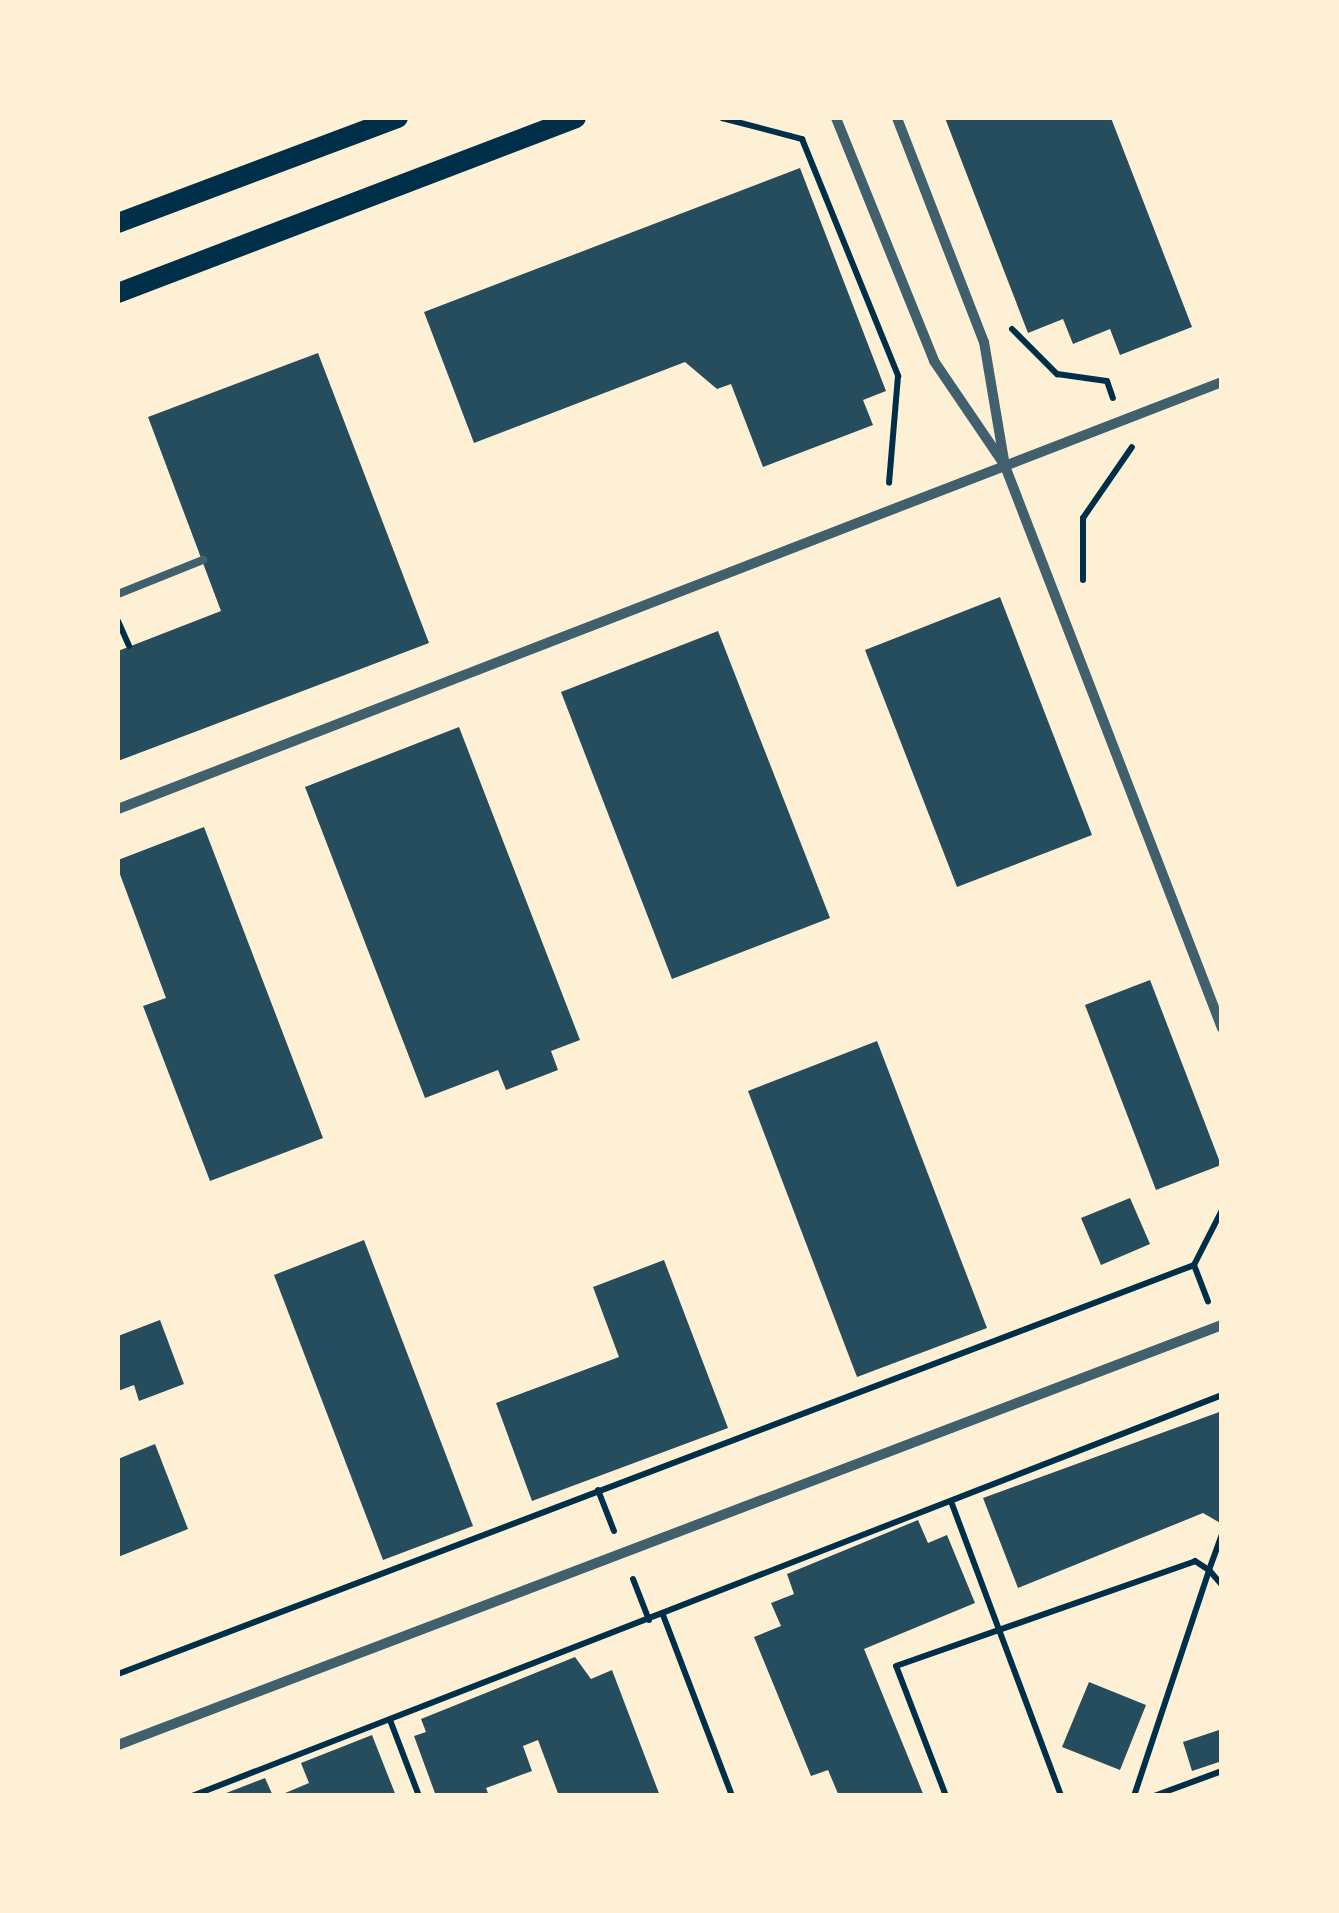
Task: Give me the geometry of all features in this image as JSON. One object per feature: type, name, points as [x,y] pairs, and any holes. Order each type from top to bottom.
[{"type":"main road","points":[[118,223],[398,118]]},
{"type":"main road","points":[[118,293],[576,118]]},
{"type":"street","points":[[836,118],[934,361],[1005,466]]},
{"type":"street","points":[[897,118],[984,342],[1005,466],[1222,1028]]},
{"type":"street","points":[[118,809],[1222,382]]},
{"type":"street","points":[[118,1745],[1222,1325]]},
{"type":"lane","points":[[118,594],[203,560]]},
{"type":"path","points":[[722,118],[802,139],[898,376],[899,416],[884,472]]},
{"type":"path","points":[[1006,313],[1058,374],[1107,381],[1134,450],[1102,478],[1082,518],[1078,553],[1090,599]]},
{"type":"path","points":[[118,620],[129,646]]},
{"type":"path","points":[[118,1674],[1194,1265],[1222,1210]]},
{"type":"path","points":[[192,1796],[1222,1396]]},
{"type":"path","points":[[598,1490],[610,1523]]},
{"type":"path","points":[[952,1504],[1061,1796]]},
{"type":"path","points":[[1134,1796],[1222,1534]]},
{"type":"path","points":[[946,1796],[896,1666],[974,1635],[1001,1636],[1194,1560],[1222,1585]]},
{"type":"path","points":[[638,1592],[649,1620]]},
{"type":"path","points":[[663,1614],[732,1796]]},
{"type":"path","points":[[390,1720],[419,1796]]},
{"type":"path","points":[[1154,1796],[1222,1770]]},
{"type":"building","points":[[945,118],[1111,118],[1192,327],[1120,355],[1110,329],[1073,344],[1063,319],[1028,333]]},
{"type":"building","points":[[800,168],[886,391],[863,400],[873,425],[763,467],[731,384],[717,389],[685,362],[474,443],[424,312]]},
{"type":"building","points":[[318,353],[429,643],[118,761],[118,651],[221,611],[148,417]]},
{"type":"building","points":[[1000,597],[1092,835],[957,887],[865,650]]},
{"type":"building","points":[[718,631],[830,918],[672,979],[561,692]]},
{"type":"building","points":[[459,727],[580,1040],[551,1051],[558,1070],[506,1090],[498,1070],[425,1098],[305,787]]},
{"type":"building","points":[[204,827],[323,1138],[210,1181],[143,1006],[166,998],[118,869],[118,860]]},
{"type":"building","points":[[1150,980],[1221,1165],[1156,1190],[1085,1005]]},
{"type":"building","points":[[877,1041],[987,1328],[857,1377],[748,1091]]},
{"type":"building","points":[[1130,1198],[1150,1244],[1101,1265],[1081,1218]]},
{"type":"building","points":[[364,1240],[473,1526],[383,1560],[274,1275]]},
{"type":"building","points":[[664,1260],[728,1428],[532,1501],[496,1403],[619,1357],[593,1287]]},
{"type":"building","points":[[160,1320],[184,1384],[139,1401],[134,1385],[118,1391],[118,1336]]},
{"type":"building","points":[[1222,1411],[1222,1524],[1203,1513],[1018,1588],[983,1498]]},
{"type":"building","points":[[155,1444],[188,1529],[118,1557],[118,1459]]},
{"type":"building","points":[[918,1520],[928,1543],[947,1535],[975,1603],[864,1649],[924,1796],[839,1796],[828,1770],[811,1776],[754,1637],[781,1626],[771,1603],[794,1594],[787,1574]]},
{"type":"building","points":[[575,1657],[591,1679],[612,1670],[660,1796],[559,1796],[538,1740],[523,1746],[532,1771],[486,1788],[489,1796],[436,1796],[414,1736],[426,1732],[421,1719]]},
{"type":"building","points":[[1089,1682],[1146,1705],[1120,1770],[1062,1747]]},
{"type":"building","points":[[1222,1729],[1222,1761],[1192,1771],[1183,1742]]},
{"type":"building","points":[[372,1735],[396,1796],[278,1796],[309,1783],[301,1763]]},
{"type":"building","points":[[265,1778],[273,1796],[221,1796],[221,1795]]}]
